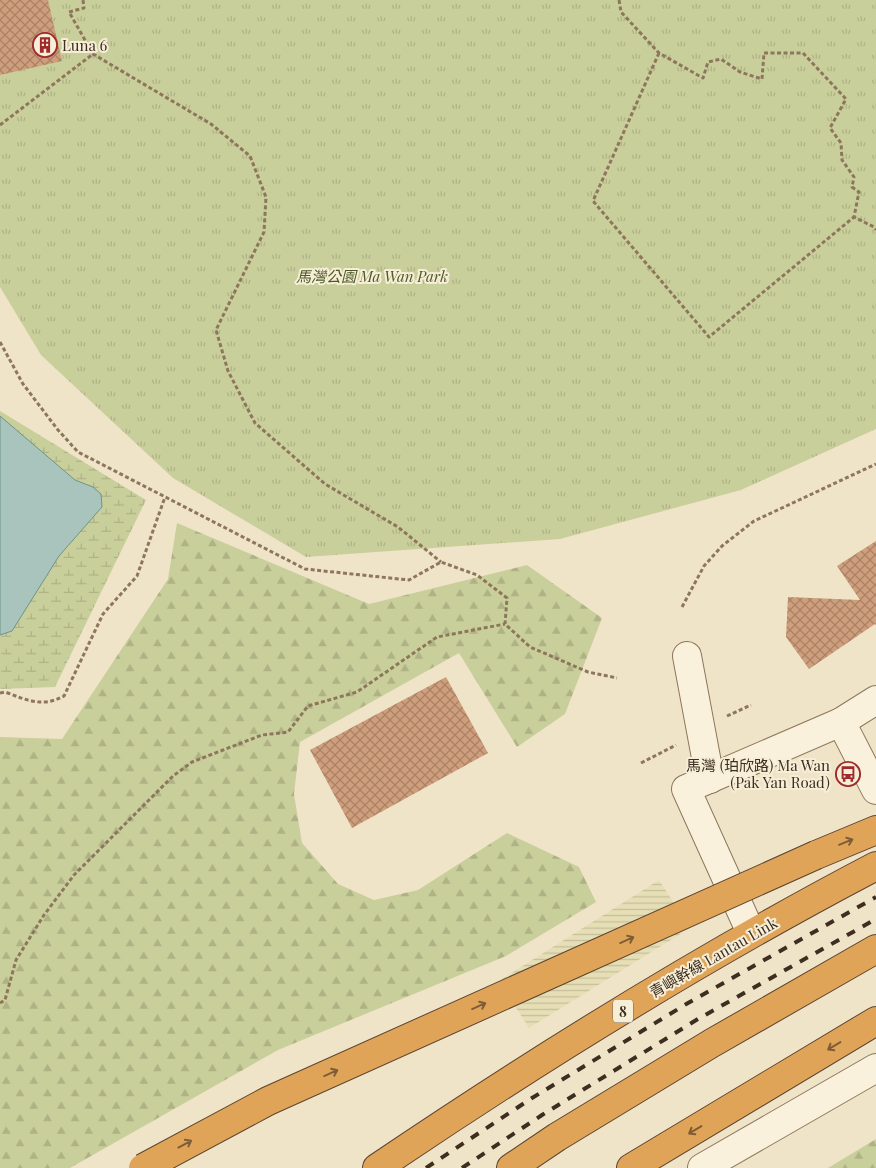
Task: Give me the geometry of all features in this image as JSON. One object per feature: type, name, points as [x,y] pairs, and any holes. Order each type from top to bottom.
[{"type":"highway","points":[[142,1168],[268,1101],[789,867],[876,830]]},
{"type":"highway","name":"青嶼幹線 Lantau Link","points":[[377,1168],[517,1075],[641,1000],[834,888],[876,866]]},
{"type":"highway","points":[[511,1168],[712,1043],[876,950]]},
{"type":"highway","points":[[631,1168],[876,1021]]},
{"type":"street","points":[[687,656],[698,784],[747,924]]},
{"type":"street","points":[[698,784],[841,722],[876,700]]},
{"type":"street","points":[[841,722],[876,790]]},
{"type":"street","name":"青嶼幹線 Lantau Link","points":[[390,1168],[521,1082],[678,986],[876,874]]},
{"type":"street","points":[[498,1168],[609,1093],[876,941]]},
{"type":"street","points":[[702,1168],[876,1068]]},
{"type":"path","points":[[82,0],[84,8],[69,12],[93,54],[211,124],[250,156],[266,197],[264,232],[216,330],[228,371],[255,423],[325,484],[398,527],[441,562],[478,574],[507,598],[506,624],[530,647],[588,672],[617,678]]},
{"type":"path","points":[[619,0],[621,12],[659,53],[703,78],[708,62],[721,59],[740,72],[762,79],[764,53],[803,53],[846,99],[830,128],[841,143],[842,160],[854,177],[852,187],[859,192],[854,217],[709,337],[593,201],[659,53]]},
{"type":"path","points":[[0,125],[93,54]]},
{"type":"path","points":[[854,217],[874,227],[876,230]]},
{"type":"path","points":[[0,342],[23,384],[58,430],[78,452],[305,569],[409,580],[441,562]]},
{"type":"path","points":[[682,607],[704,566],[722,546],[754,521],[876,464]]},
{"type":"path","points":[[0,693],[5,692],[39,703],[54,702],[64,696],[103,614],[137,576],[165,497]]},
{"type":"path","points":[[0,1003],[5,1000],[16,960],[44,914],[74,875],[174,776],[192,762],[262,735],[288,732],[308,706],[357,692],[437,637],[506,624]]},
{"type":"shaded area","points":[[659,880],[690,928],[529,1028],[499,981]]},
{"type":"green space","name":"馬灣公園 Ma Wan Park","points":[[0,0],[876,0],[876,429],[741,490],[560,539],[306,557],[173,478],[41,355],[0,287]]},
{"type":"green space","points":[[0,411],[146,500],[55,687],[0,689]]},
{"type":"green space","points":[[177,523],[369,604],[527,565],[602,618],[565,714],[517,747],[459,653],[300,742],[294,794],[302,843],[338,884],[374,900],[418,890],[507,833],[579,867],[596,902],[506,956],[278,1050],[70,1168],[0,1168],[0,737],[62,739],[168,579]]},
{"type":"green space","points":[[876,1139],[876,1168],[828,1168]]},
{"type":"water","points":[[0,416],[75,480],[93,487],[101,494],[102,507],[59,556],[12,631],[0,635]]},
{"type":"building","points":[[0,0],[48,0],[62,61],[0,75]]},
{"type":"building","points":[[876,541],[876,625],[809,669],[786,637],[788,597],[860,600],[837,566]]},
{"type":"building","points":[[446,677],[488,753],[352,828],[310,750]]},
{"type":"railway","points":[[426,1168],[532,1098],[688,1003],[876,897]]},
{"type":"railway","points":[[462,1168],[542,1115],[698,1019],[876,919]]},
{"type":"place","name":"Luna 6","points":[[45,45]]},
{"type":"place","name":"馬灣 (珀欣路) Ma Wan (Pak Yan Road)","points":[[848,774]]}]
